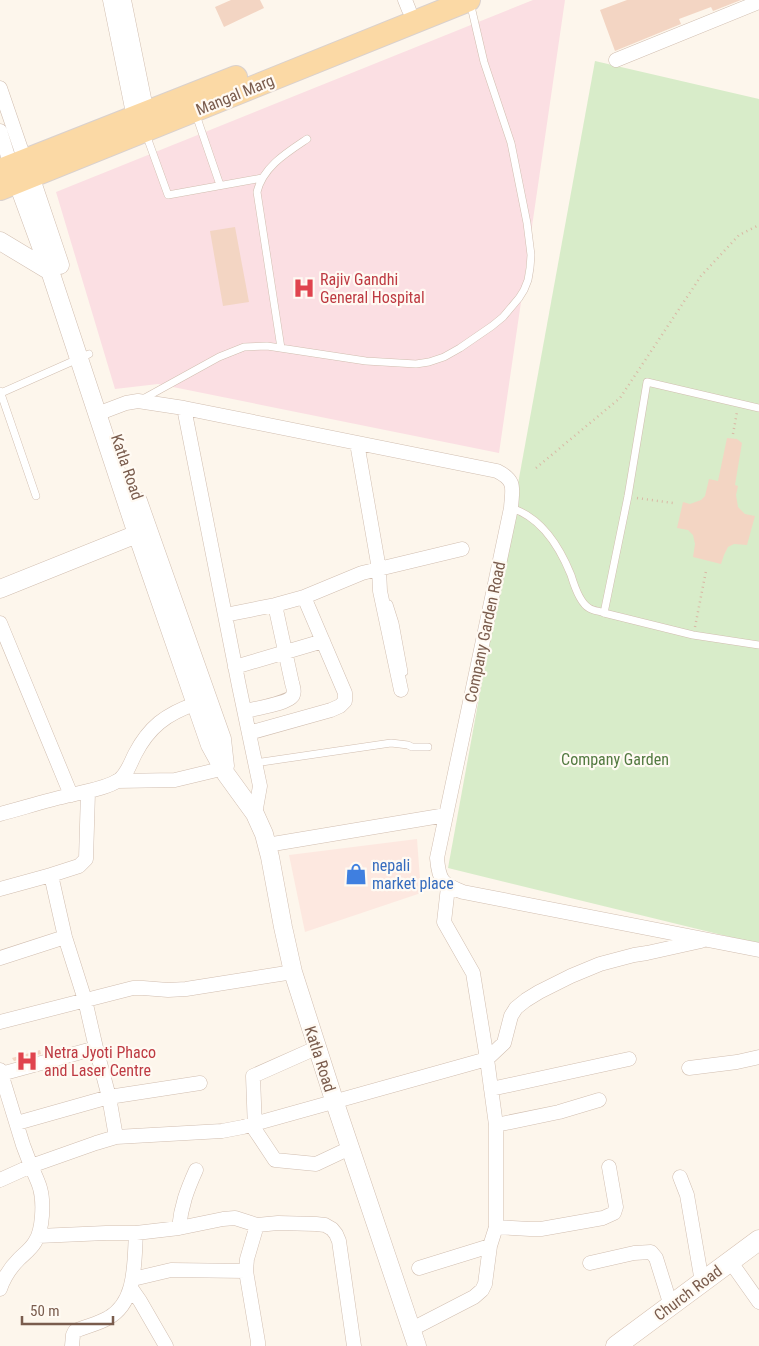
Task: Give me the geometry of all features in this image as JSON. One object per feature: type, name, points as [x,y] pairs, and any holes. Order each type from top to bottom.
[{"type":"main road","name":"Mangal Marg","points":[[14,174],[141,115],[407,5],[434,0]]},
{"type":"main road","name":"Mangal Marg","points":[[14,174],[195,111],[470,0]]},
{"type":"main road","name":"Church Road","points":[[616,1346],[759,1240]]},
{"type":"street","points":[[110,0],[141,115]]},
{"type":"street","points":[[124,0],[141,115]]},
{"type":"street","points":[[616,60],[759,2]]},
{"type":"street","points":[[0,88],[14,174]]},
{"type":"street","points":[[0,131],[14,174]]},
{"type":"street","name":"Katla Road","points":[[14,174],[84,356]]},
{"type":"street","name":"Katla Road","points":[[14,174],[84,356],[138,526],[195,683],[222,739],[225,770]]},
{"type":"street","points":[[0,241],[50,271]]},
{"type":"street","name":"Company Garden Road","points":[[102,412],[126,403],[138,401],[184,408],[497,471],[508,476],[512,485],[511,508],[437,858],[441,879],[448,886]]},
{"type":"street","points":[[184,408],[260,786],[255,814]]},
{"type":"street","points":[[357,443],[379,569],[380,590],[403,683]]},
{"type":"street","points":[[0,589],[138,526]]},
{"type":"street","points":[[225,615],[304,597],[362,573],[462,549]]},
{"type":"street","points":[[249,733],[331,710],[340,706],[345,701],[345,692],[304,597]]},
{"type":"street","points":[[244,711],[290,699],[293,696],[294,690],[274,605]]},
{"type":"street","points":[[0,623],[71,795]]},
{"type":"street","points":[[235,667],[323,641]]},
{"type":"street","name":"Katla Road","points":[[195,683],[195,704],[210,745],[255,814],[264,834],[293,972],[334,1103],[417,1346]]},
{"type":"street","points":[[1,810],[88,792],[117,781],[125,775],[143,740],[152,729],[170,715],[195,704]]},
{"type":"street","points":[[117,781],[175,780],[225,770]]},
{"type":"street","points":[[0,889],[79,866],[86,860],[88,792]]},
{"type":"street","points":[[267,845],[446,815]]},
{"type":"street","points":[[52,875],[65,937],[85,1000],[109,1097],[116,1137]]},
{"type":"street","points":[[412,1329],[474,1297],[482,1290],[485,1284],[490,1246],[496,1227],[496,1125],[488,1059],[473,973],[444,922],[448,886],[462,892],[759,950]]},
{"type":"street","points":[[0,958],[65,937]]},
{"type":"street","points":[[0,1180],[31,1166],[116,1137],[222,1131],[255,1125],[488,1059],[504,1043],[511,1016],[516,1008],[539,992],[571,976],[614,959],[707,939]]},
{"type":"street","points":[[0,1022],[133,988],[186,989],[293,972]]},
{"type":"street","points":[[0,1289],[6,1274],[34,1243],[38,1236],[42,1216],[40,1187],[31,1166],[1,1072],[96,1048]]},
{"type":"street","points":[[316,1048],[253,1076],[255,1130],[275,1160],[316,1164],[350,1148]]},
{"type":"street","points":[[689,1068],[759,1057]]},
{"type":"street","points":[[492,1089],[629,1058]]},
{"type":"street","points":[[17,1123],[109,1097],[200,1083]]},
{"type":"street","points":[[496,1125],[559,1112],[599,1100]]},
{"type":"street","points":[[496,1227],[541,1229],[602,1218],[614,1213],[616,1207],[609,1167]]},
{"type":"street","points":[[179,1228],[183,1201],[196,1170]]},
{"type":"street","points":[[680,1177],[687,1195],[702,1282]]},
{"type":"street","points":[[38,1236],[136,1233],[235,1218],[258,1225],[278,1223],[325,1226],[332,1229],[339,1241],[354,1346]]},
{"type":"street","points":[[258,1225],[247,1260],[246,1271],[258,1346]]},
{"type":"street","points":[[72,1346],[75,1331],[108,1318],[121,1308],[132,1284],[136,1233]]},
{"type":"street","points":[[419,1268],[490,1246]]},
{"type":"street","points":[[590,1263],[634,1253],[651,1252],[656,1258],[670,1306]]},
{"type":"street","points":[[730,1261],[759,1302]]},
{"type":"street","points":[[132,1284],[171,1270],[246,1271]]},
{"type":"street","points":[[132,1284],[166,1346]]},
{"type":"lane","points":[[138,401],[198,368],[244,347],[267,346],[366,362],[416,364],[429,362],[444,357],[460,348],[492,326],[503,317],[519,298],[528,280],[531,255],[527,223],[512,143],[484,62],[470,0]]},
{"type":"lane","points":[[195,111],[220,185]]},
{"type":"lane","points":[[147,137],[168,195],[262,178]]},
{"type":"lane","points":[[281,348],[257,192],[259,182],[273,163],[288,151],[307,140]]},
{"type":"lane","points":[[36,496],[0,392],[84,356]]},
{"type":"lane","points":[[604,613],[628,496],[647,382],[759,408]]},
{"type":"lane","points":[[511,508],[521,511],[543,528],[558,548],[577,592],[589,608],[693,636],[759,646]]},
{"type":"lane","points":[[255,763],[391,743],[408,745],[412,748],[428,747]]},
{"type":"path","points":[[536,468],[620,398],[701,276],[739,235],[759,225]]},
{"type":"path","points":[[733,434],[738,404]]},
{"type":"path","points":[[628,496],[673,503]]},
{"type":"path","points":[[693,636],[706,571]]},
{"type":"shaded area","name":"Rajiv Gandhi General Hospital","points":[[533,0],[565,0],[499,453],[158,384],[115,389],[56,192]]},
{"type":"shaded area","name":"nepali market place","points":[[417,839],[421,893],[305,932],[289,855]]},
{"type":"green space","name":"Company Garden","points":[[595,61],[759,99],[759,944],[448,868]]},
{"type":"building","points":[[231,0],[260,0],[264,8],[224,27],[215,7]]},
{"type":"building","points":[[627,0],[741,0],[713,11],[711,7],[679,19],[681,24],[615,51],[600,10]]},
{"type":"building","points":[[235,227],[249,302],[223,306],[210,231]]},
{"type":"building","points":[[727,438],[737,439],[742,443],[735,485],[738,486],[736,495],[738,507],[745,514],[755,516],[747,545],[734,544],[728,547],[721,564],[693,557],[695,544],[693,535],[688,530],[677,528],[683,502],[690,504],[701,500],[705,496],[709,479],[718,481]]},
{"type":"building","points":[[40,1050],[41,1054],[14,1061],[12,1058]]},
{"type":"place","name":"Rajiv Gandhi General Hospital","points":[[304,288]]},
{"type":"place","name":"nepali market place","points":[[356,874]]},
{"type":"place","name":"Netra Jyoti Phaco and Laser Centre","points":[[27,1061]]}]
